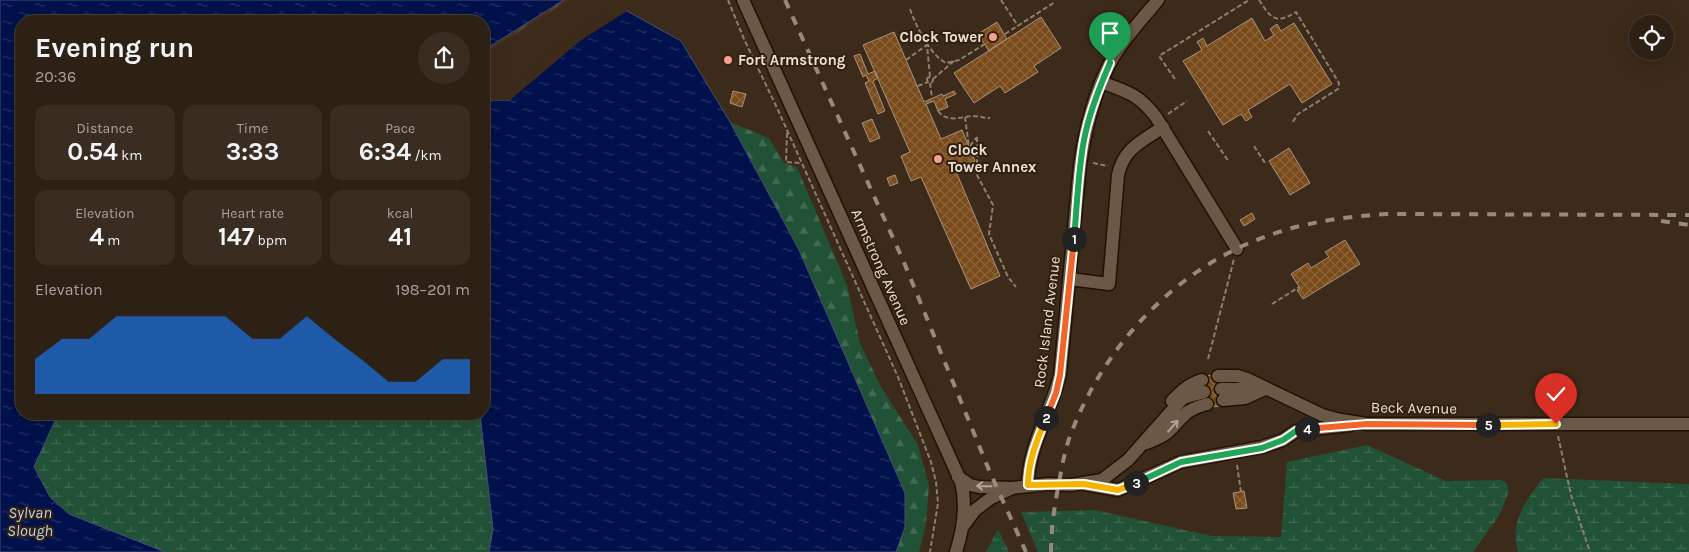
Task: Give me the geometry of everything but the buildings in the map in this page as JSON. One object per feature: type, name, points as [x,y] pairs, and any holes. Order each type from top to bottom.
[{"type":"street","name":"Armstrong Avenue","points":[[743,0],[958,476],[962,490],[964,525],[956,552]]},
{"type":"street","points":[[750,0],[750,15]]},
{"type":"street","name":"Rock Island Avenue","points":[[1028,485],[1028,473],[1034,449],[1056,393],[1060,375],[1081,160],[1091,111],[1110,63],[1140,20],[1158,0]]},
{"type":"street","points":[[1102,82],[1133,94],[1146,104],[1163,127],[1237,249]]},
{"type":"street","points":[[1070,279],[1109,284],[1121,161],[1131,148],[1163,127]]},
{"type":"street","name":"Beck Avenue","points":[[1218,376],[1238,376],[1322,415],[1367,424],[1689,424]]},
{"type":"street","points":[[1084,484],[1102,480],[1128,460],[1138,448],[1166,434],[1204,392],[1192,382],[1182,390],[1141,434],[1138,448]]},
{"type":"street","points":[[1222,395],[1245,398],[1265,389]]},
{"type":"street","points":[[958,476],[970,485],[978,487],[1012,488],[1028,485],[1084,484],[1118,490],[1181,462],[1262,448],[1283,440],[1296,431],[1367,424]]},
{"type":"street","points":[[964,525],[975,510],[991,498],[1012,488]]},
{"type":"path","points":[[728,0],[898,377],[931,462],[936,482],[938,503],[930,552]]},
{"type":"path","points":[[1002,0],[1018,26]]},
{"type":"path","points":[[1175,79],[1159,56],[1249,0]]},
{"type":"path","points":[[1259,0],[1269,14],[1276,19],[1286,18],[1296,12],[1339,83],[1338,89],[1298,114],[1292,123]]},
{"type":"path","points":[[1004,34],[1055,2]]},
{"type":"path","points":[[910,9],[916,26],[939,60],[946,63],[955,61]]},
{"type":"path","points":[[932,98],[927,79],[932,78],[955,61],[985,44]]},
{"type":"path","points":[[906,60],[927,45],[933,82],[918,86]]},
{"type":"path","points":[[938,111],[947,118],[974,116],[990,118]]},
{"type":"path","points":[[965,117],[969,147],[978,136],[976,175],[993,205],[989,234],[1008,278],[1016,287]]},
{"type":"path","points":[[787,130],[786,162],[802,163]]},
{"type":"path","points":[[1208,131],[1229,162]]},
{"type":"path","points":[[1254,146],[1265,163]]},
{"type":"path","points":[[1091,162],[1120,168]]},
{"type":"path","points":[[1208,358],[1237,249]]},
{"type":"path","points":[[1272,304],[1299,287]]},
{"type":"path","points":[[1556,424],[1572,495],[1590,552]]},
{"type":"path","points":[[1235,453],[1241,492]]},
{"type":"shaded area","points":[[564,0],[569,0],[490,50],[490,46]]},
{"type":"green space","points":[[730,122],[769,138],[784,163],[797,167],[847,285],[860,343],[880,385],[918,445],[929,486],[926,524],[919,552],[896,552],[905,527],[799,250]]},
{"type":"green space","points":[[490,147],[543,552],[103,552],[56,531],[0,409],[15,413],[15,420],[490,420]]},
{"type":"green space","points":[[1367,445],[1446,481],[1502,480],[1507,484],[1509,492],[1499,516],[1473,552],[1038,552],[1021,512],[1095,510],[1212,536],[1281,537],[1287,462]]},
{"type":"green space","points":[[1543,478],[1689,484],[1689,552],[1518,552],[1516,541],[1517,521],[1525,504]]},
{"type":"green space","points":[[998,529],[1009,552],[986,552]]},
{"type":"water","name":"Sylvan Slough","points":[[0,0],[564,0],[490,46],[490,15],[15,15],[15,420],[55,420],[34,467],[50,497],[69,514],[165,552],[0,552]]},
{"type":"water","points":[[610,11],[627,11],[681,41],[730,122],[799,250],[905,493],[905,527],[896,552],[489,552],[493,529],[481,420],[490,420],[490,101],[510,100],[537,65]]},
{"type":"pier","points":[[609,9],[625,9],[627,11],[580,41],[510,100],[490,101],[490,98],[508,98],[535,64]]},
{"type":"railway","points":[[785,0],[903,260],[989,470],[1026,552]]},
{"type":"railway","points":[[1051,552],[1054,512],[1064,457],[1071,434],[1087,397],[1122,343],[1143,318],[1166,296],[1218,258],[1281,231],[1316,223],[1369,215],[1689,215]]},
{"type":"railway","points":[[1661,221],[1689,225]]},
{"type":"place","name":"Clock Tower","points":[[993,37]]},
{"type":"place","name":"Fort Armstrong","points":[[728,60]]},
{"type":"place","name":"Clock Tower Annex","points":[[938,159]]},
{"type":"route","points":[[1110,63],[1091,111],[1084,139],[1060,375],[1056,393],[1034,449],[1028,473],[1028,485],[1071,486],[1084,484],[1118,490],[1181,462],[1262,448],[1283,440],[1296,431],[1316,428],[1367,424],[1556,424]]}]
